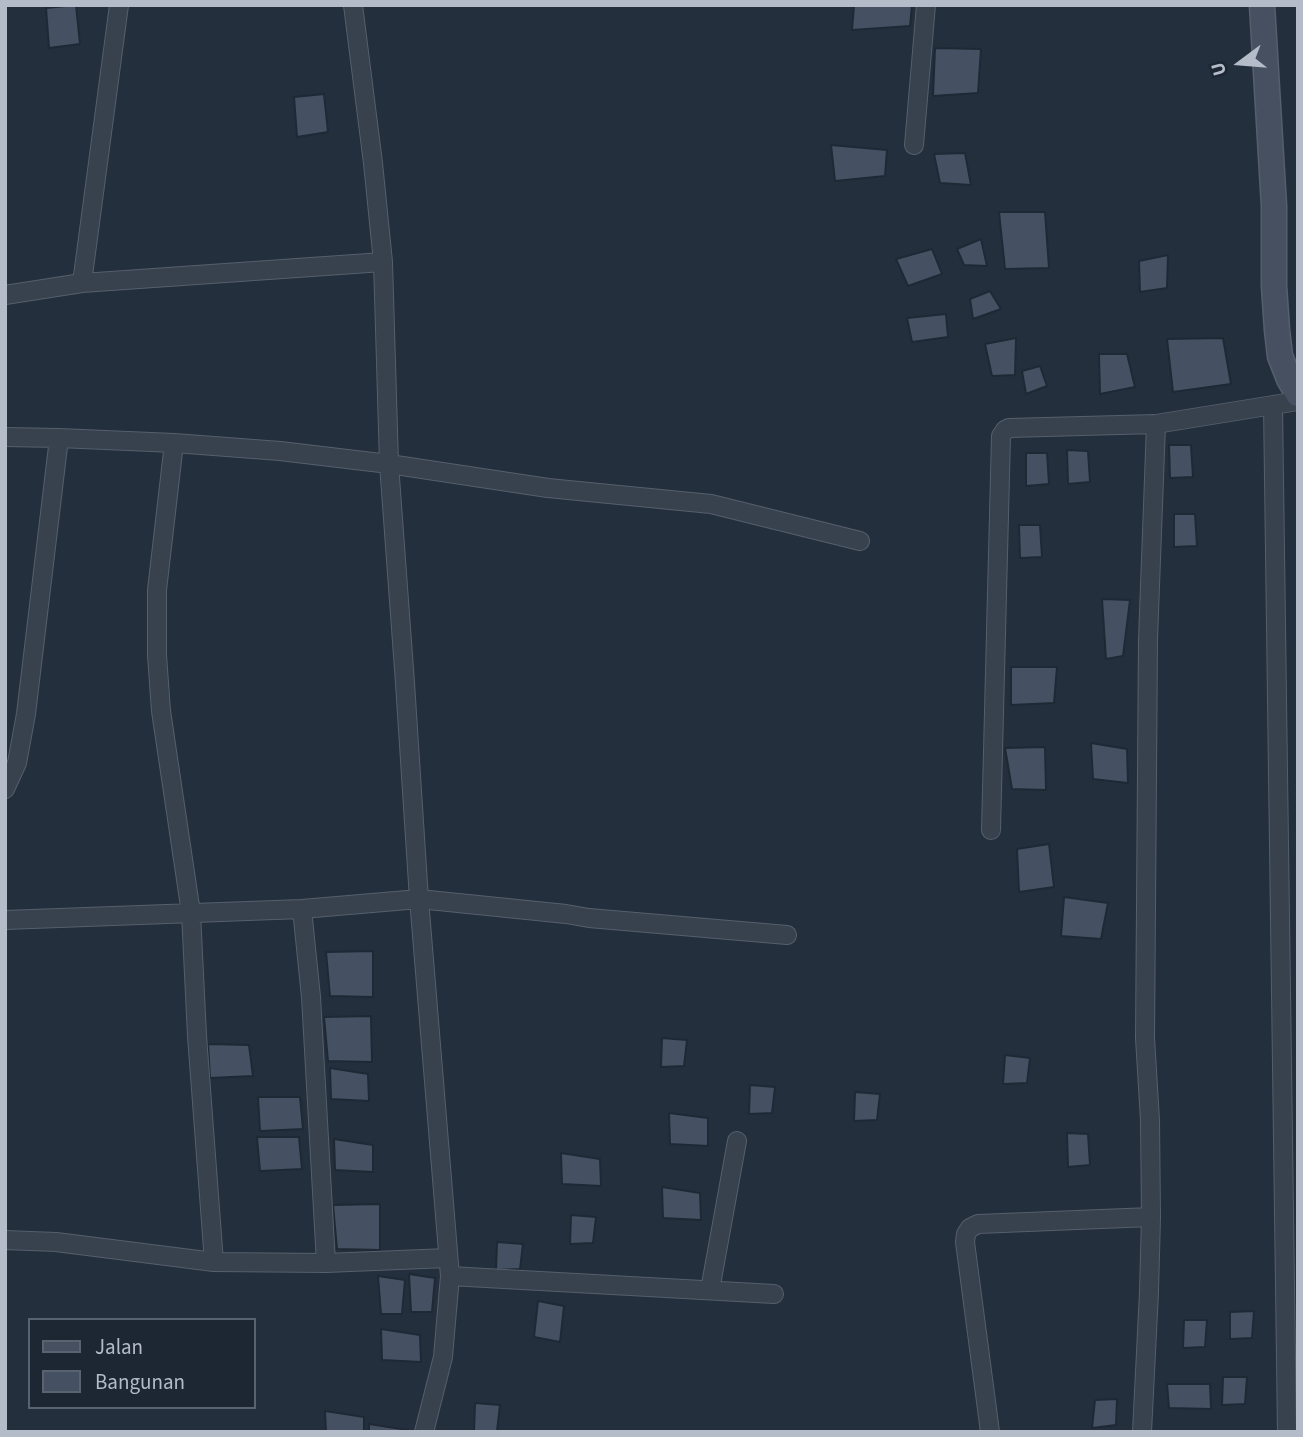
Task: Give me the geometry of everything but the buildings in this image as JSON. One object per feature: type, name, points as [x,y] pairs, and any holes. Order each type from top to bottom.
[{"type":"main road","points":[[1262,5],[1274,206],[1277,330],[1280,356],[1298,394]]},
{"type":"street","points":[[82,283],[119,5]]},
{"type":"street","points":[[353,5],[383,262],[389,464],[419,899],[450,1276],[443,1357],[424,1432]]},
{"type":"street","points":[[914,145],[926,5]]},
{"type":"street","points":[[5,295],[82,283],[383,262]]},
{"type":"street","points":[[991,830],[1001,436],[1005,429],[1156,424],[1298,401]]},
{"type":"street","points":[[1273,405],[1290,1026],[1287,1432]]},
{"type":"street","points":[[1142,1432],[1149,1292],[1150,1120],[1146,1038],[1146,856],[1148,640],[1156,424]]},
{"type":"street","points":[[5,437],[174,443],[280,451],[389,464],[548,488],[711,504],[860,541]]},
{"type":"street","points":[[5,789],[17,763],[26,713],[59,438]]},
{"type":"street","points":[[174,443],[157,590],[157,655],[161,711],[191,913],[214,1262]]},
{"type":"street","points":[[5,920],[302,909],[419,899],[787,936]]},
{"type":"street","points":[[302,909],[312,1010],[326,1263]]},
{"type":"street","points":[[710,1290],[737,1141]]},
{"type":"street","points":[[990,1432],[965,1242],[970,1228],[978,1224],[1150,1217]]},
{"type":"street","points":[[5,1240],[56,1241],[214,1262],[326,1263],[448,1258]]},
{"type":"street","points":[[450,1276],[774,1294]]}]
